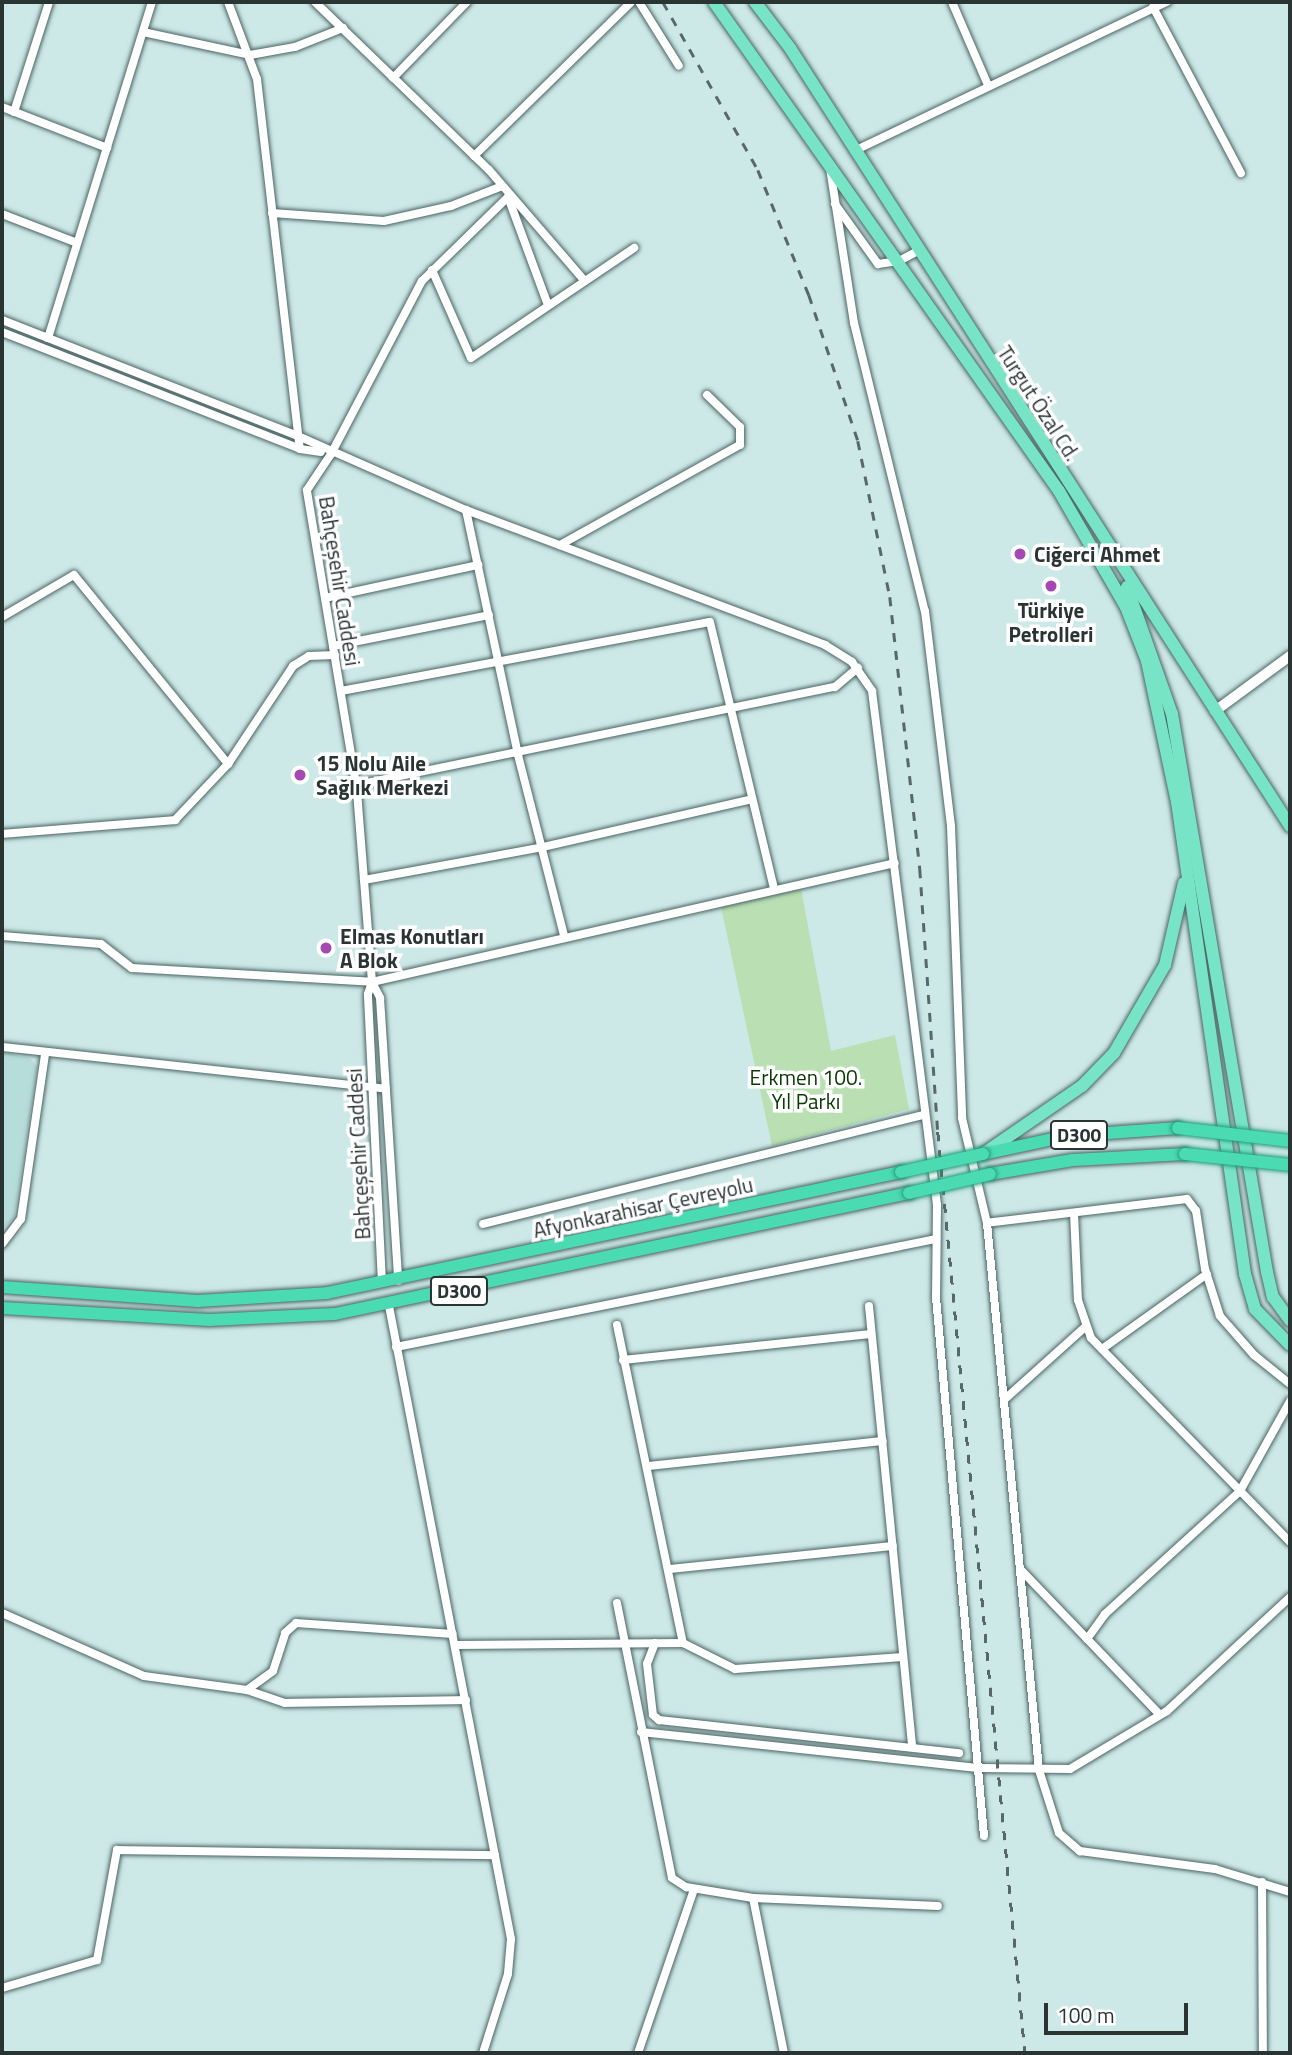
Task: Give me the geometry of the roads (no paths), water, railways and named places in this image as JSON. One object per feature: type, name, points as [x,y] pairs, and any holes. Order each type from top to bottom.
[{"type":"highway","name":"Afyonkarahisar Çevreyolu","points":[[2,1287],[198,1301],[295,1296],[398,1280],[1066,1136],[1178,1128],[1290,1141]]},
{"type":"highway","name":"Afyonkarahisar Çevreyolu","points":[[2,1308],[209,1320],[277,1319],[388,1306],[990,1174],[1073,1160],[1185,1154],[1290,1165]]},
{"type":"main road","name":"Turgut Özal Cd.","points":[[714,2],[1059,491],[1102,561],[1147,661],[1187,873],[1245,1273],[1255,1309],[1290,1345]]},
{"type":"main road","name":"Turgut Özal Cd.","points":[[755,2],[1290,826]]},
{"type":"main road","points":[[1116,559],[1150,643],[1172,714],[1267,1272],[1273,1297],[1290,1320]]},
{"type":"main road","points":[[983,1154],[1082,1086],[1120,1045],[1165,965],[1187,873]]},
{"type":"street","points":[[14,112],[49,2]]},
{"type":"street","points":[[48,338],[152,2]]},
{"type":"street","points":[[228,2],[257,79],[300,449]]},
{"type":"street","points":[[315,2],[474,156],[584,280]]},
{"type":"street","points":[[393,78],[467,2]]},
{"type":"street","points":[[474,156],[631,2]]},
{"type":"street","points":[[639,2],[679,66]]},
{"type":"street","points":[[952,2],[988,85]]},
{"type":"street","points":[[854,151],[1167,2]]},
{"type":"street","points":[[1153,7],[1241,173]]},
{"type":"street","points":[[143,32],[250,55],[295,47],[343,28]]},
{"type":"street","points":[[2,107],[107,148]]},
{"type":"street","points":[[829,162],[854,323],[925,611],[951,826],[962,1118],[987,1223],[1006,1398],[1039,1770],[1059,1833],[1072,1848],[1186,1864],[1262,1882],[1290,1892]]},
{"type":"street","points":[[272,213],[384,221],[451,206],[500,187]]},
{"type":"street","points":[[508,197],[548,305]]},
{"type":"street","name":"Bahçeşehir Caddesi","points":[[398,1280],[380,998],[372,982],[356,785],[307,490],[331,454],[422,281],[508,197]]},
{"type":"street","points":[[833,201],[878,264],[899,261],[918,251]]},
{"type":"street","points":[[2,214],[77,243]]},
{"type":"street","points":[[432,270],[471,358],[634,248]]},
{"type":"street","points":[[2,320],[298,436],[331,454],[466,510],[825,645],[858,668],[876,706],[937,1205],[936,1297],[984,1836]]},
{"type":"street","points":[[2,332],[300,449],[331,454]]},
{"type":"street","points":[[560,545],[740,445],[740,427],[707,395]]},
{"type":"street","points":[[466,510],[518,755],[544,847],[564,936]]},
{"type":"street","points":[[325,598],[478,565]]},
{"type":"street","points":[[2,617],[74,575],[228,764]]},
{"type":"street","points":[[2,834],[176,820],[228,764],[293,666],[310,656],[489,615]]},
{"type":"street","points":[[341,691],[710,622],[774,889]]},
{"type":"street","points":[[1215,711],[1290,656]]},
{"type":"street","points":[[356,785],[518,755],[835,687],[858,668]]},
{"type":"street","points":[[364,880],[544,847],[751,799]]},
{"type":"street","points":[[2,936],[101,944],[132,968],[372,982],[564,936],[895,863]]},
{"type":"street","name":"Bahçeşehir Caddesi","points":[[372,982],[368,994],[383,1283]]},
{"type":"street","points":[[2,1047],[45,1054],[386,1089]]},
{"type":"street","points":[[2,1244],[21,1219],[45,1054]]},
{"type":"street","points":[[483,1224],[925,1115]]},
{"type":"street","points":[[987,1223],[1188,1199],[1196,1211],[1207,1274],[1220,1315],[1254,1355],[1290,1384]]},
{"type":"street","points":[[1074,1213],[1078,1300],[1085,1327],[1102,1349],[1290,1542]]},
{"type":"street","points":[[396,1347],[936,1239]]},
{"type":"street","points":[[1102,1349],[1207,1274]]},
{"type":"street","points":[[388,1306],[456,1645],[495,1853],[511,1956],[486,2053]]},
{"type":"street","points":[[869,1306],[912,1747]]},
{"type":"street","points":[[617,1325],[683,1643]]},
{"type":"street","points":[[1006,1398],[1085,1327]]},
{"type":"street","points":[[623,1360],[871,1334]]},
{"type":"street","points":[[1087,1639],[1105,1614],[1240,1491],[1290,1401]]},
{"type":"street","points":[[648,1466],[883,1441]]},
{"type":"street","points":[[669,1569],[893,1546]]},
{"type":"street","points":[[1021,1571],[1160,1715]]},
{"type":"street","points":[[641,1732],[980,1768],[1070,1769],[1160,1715],[1290,1597]]},
{"type":"street","points":[[617,1603],[672,1878],[694,1889],[753,1898],[938,1906]]},
{"type":"street","points":[[2,1613],[144,1676],[247,1690],[285,1703],[466,1700]]},
{"type":"street","points":[[247,1690],[273,1671],[285,1633],[296,1623],[453,1634]]},
{"type":"street","points":[[655,1643],[647,1664],[653,1715],[659,1720],[959,1753]]},
{"type":"street","points":[[456,1645],[683,1643],[734,1669],[903,1657]]},
{"type":"street","points":[[2,1988],[97,1960],[117,1850],[495,1853]]},
{"type":"street","points":[[1262,1882],[1263,2053]]},
{"type":"street","points":[[638,2053],[694,1889]]},
{"type":"street","points":[[753,1898],[784,2053]]},
{"type":"railway","points":[[663,2],[758,170],[809,295],[858,441],[890,597],[920,869],[938,1132],[1025,2053]]},
{"type":"place","name":"Ciğerci Ahmet","points":[[1020,554]]},
{"type":"place","name":"Türkiye Petrolleri","points":[[1051,586]]},
{"type":"place","name":"15 Nolu Aile Sağlık Merkezi","points":[[300,775]]},
{"type":"place","name":"Elmas Konutları A Blok","points":[[326,948]]},
{"type":"park label","name":"Erkmen 100. Yıl Parkı","points":[[806,1089]]}]
